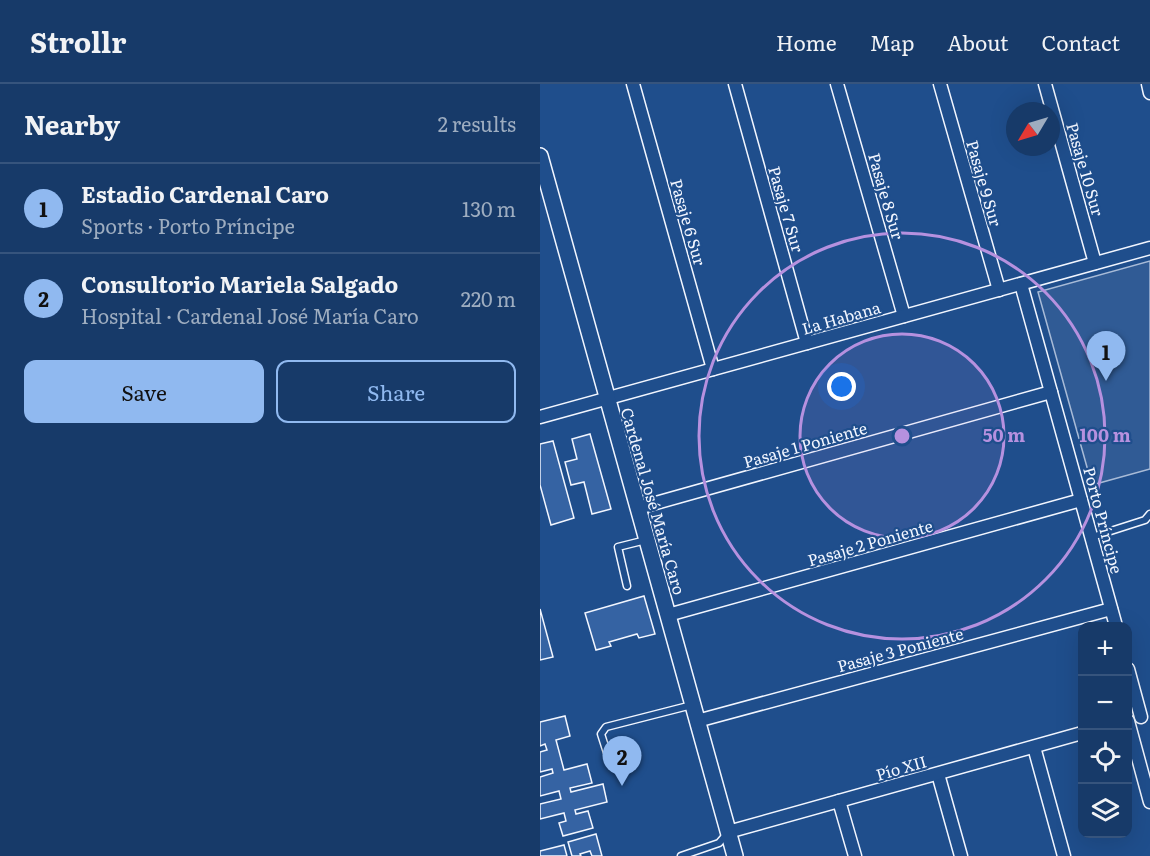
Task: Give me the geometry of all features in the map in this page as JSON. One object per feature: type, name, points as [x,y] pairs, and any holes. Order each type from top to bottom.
[{"type":"street","name":"Pasaje 6 Sur","points":[[633,84],[713,369]]},
{"type":"street","name":"Pasaje 7 Sur","points":[[735,84],[807,343]]},
{"type":"street","name":"Pasaje 8 Sur","points":[[837,84],[904,316]]},
{"type":"street","name":"Pasaje 9 Sur","points":[[940,84],[999,290]]},
{"type":"street","name":"Pasaje 10 Sur","points":[[1045,84],[1095,263]]},
{"type":"street","points":[[1148,84],[1150,93]]},
{"type":"street","name":"Cardenal José María Caro","points":[[540,156],[735,856]]},
{"type":"street","name":"La Habana","points":[[540,417],[1150,248]]},
{"type":"street","name":"Porto Príncipe","points":[[1021,284],[1115,622]]},
{"type":"street","name":"Pasaje 1 Poniente","points":[[638,508],[1051,392]]},
{"type":"street","name":"Pasaje 2 Poniente","points":[[668,615],[1081,500]]},
{"type":"street","name":"Pasaje 3 Poniente","points":[[697,721],[1111,609]]},
{"type":"street","points":[[1131,676],[1145,716]]},
{"type":"street","points":[[1130,730],[1150,802]]},
{"type":"street","name":"Pío XII","points":[[728,832],[1078,735]]},
{"type":"street","points":[[1034,747],[1064,856]]},
{"type":"street","points":[[938,774],[961,856]]},
{"type":"street","points":[[839,801],[855,856]]},
{"type":"lane","points":[[1091,538],[1145,520],[1150,514]]},
{"type":"lane","points":[[627,586],[618,547],[647,540]]},
{"type":"lane","points":[[609,759],[601,734],[606,727],[693,705]]},
{"type":"lane","points":[[681,856],[719,843],[728,832]]},
{"type":"shaded area","points":[[1150,261],[1150,469],[1092,485],[1038,292]]},
{"type":"building","points":[[590,434],[611,509],[592,514],[584,482],[571,485],[565,462],[577,459],[572,439]]},
{"type":"building","points":[[553,441],[574,518],[551,525],[540,485],[540,444]]},
{"type":"building","points":[[644,596],[655,634],[639,638],[637,634],[609,642],[611,646],[596,650],[585,613]]},
{"type":"building","points":[[540,609],[553,657],[540,660]]},
{"type":"building","points":[[565,716],[570,736],[556,740],[564,770],[587,764],[592,783],[570,788],[571,792],[603,784],[607,802],[575,810],[576,814],[588,811],[593,828],[563,836],[559,823],[566,821],[564,813],[540,819],[540,804],[561,799],[559,791],[540,796],[540,777],[553,773],[552,769],[540,772],[540,752],[547,750],[545,744],[540,746],[540,722]]},
{"type":"building","points":[[596,834],[602,856],[592,856],[590,851],[580,854],[581,856],[572,856],[568,842]]},
{"type":"building","points":[[564,845],[567,856],[540,856],[540,851]]},
{"type":"place","name":"Estadio Cardenal Caro","points":[[1106,381]]},
{"type":"place","name":"Consultorio Mariela Salgado","points":[[622,786]]}]
